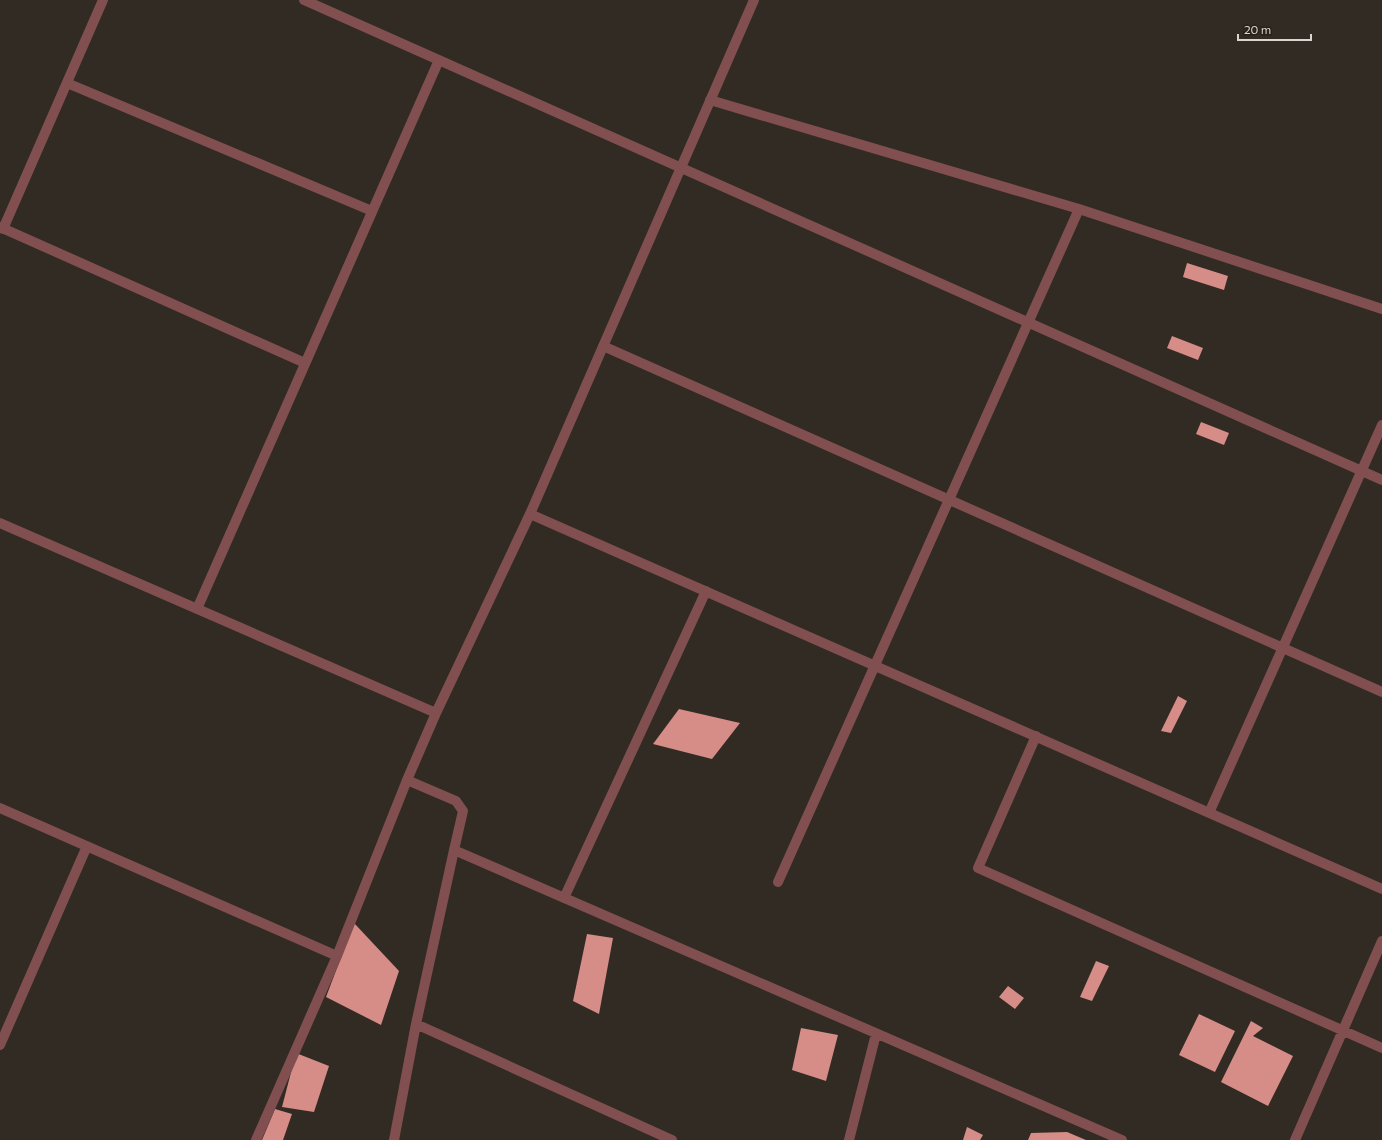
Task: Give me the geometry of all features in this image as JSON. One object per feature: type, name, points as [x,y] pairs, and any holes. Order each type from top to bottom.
[{"type":"street","points":[[103,0],[1,228],[305,363]]},
{"type":"street","points":[[304,0],[1382,480]]},
{"type":"street","points":[[256,1140],[337,956],[407,780],[436,713],[530,514],[754,0]]},
{"type":"street","points":[[196,609],[439,60]]},
{"type":"street","points":[[67,82],[372,211]]},
{"type":"street","points":[[710,100],[1079,209],[1382,309]]},
{"type":"street","points":[[778,882],[1079,209]]},
{"type":"street","points":[[603,346],[1382,692]]},
{"type":"street","points":[[1209,813],[1382,425]]},
{"type":"street","points":[[530,514],[1382,889]]},
{"type":"street","points":[[0,523],[436,713]]},
{"type":"street","points":[[564,898],[706,591]]},
{"type":"street","points":[[1036,736],[978,868],[1382,1048]]},
{"type":"street","points":[[394,1140],[416,1024],[463,811],[456,801],[407,780]]},
{"type":"street","points":[[0,808],[337,956]]},
{"type":"street","points":[[0,1044],[87,846]]},
{"type":"street","points":[[454,850],[1122,1140]]},
{"type":"street","points":[[1295,1140],[1382,941]]},
{"type":"street","points":[[416,1024],[672,1140]]},
{"type":"street","points":[[849,1140],[876,1034]]},
{"type":"building","points":[[1187,263],[1228,276],[1224,290],[1183,277]]},
{"type":"building","points":[[1172,336],[1203,348],[1198,360],[1167,348]]},
{"type":"building","points":[[1201,422],[1229,433],[1224,445],[1196,434]]},
{"type":"building","points":[[1178,696],[1187,701],[1171,733],[1161,731]]},
{"type":"building","points":[[679,709],[740,723],[712,759],[653,744]]},
{"type":"building","points":[[354,923],[399,971],[381,1025],[326,997]]},
{"type":"building","points":[[587,934],[613,938],[599,1014],[573,1001]]},
{"type":"building","points":[[1096,961],[1109,966],[1092,1001],[1080,997]]},
{"type":"building","points":[[1008,986],[1024,998],[1015,1009],[999,997]]},
{"type":"building","points":[[1199,1014],[1235,1031],[1215,1072],[1179,1055]]},
{"type":"building","points":[[1251,1021],[1263,1028],[1253,1036],[1293,1056],[1268,1106],[1221,1082]]},
{"type":"building","points":[[801,1028],[838,1035],[826,1081],[792,1070]]},
{"type":"building","points":[[296,1053],[329,1066],[314,1112],[282,1107]]},
{"type":"building","points":[[275,1109],[292,1114],[283,1140],[262,1140]]},
{"type":"building","points":[[967,1127],[983,1135],[980,1140],[963,1140]]},
{"type":"building","points":[[1067,1132],[1086,1140],[1028,1140],[1031,1133]]}]
